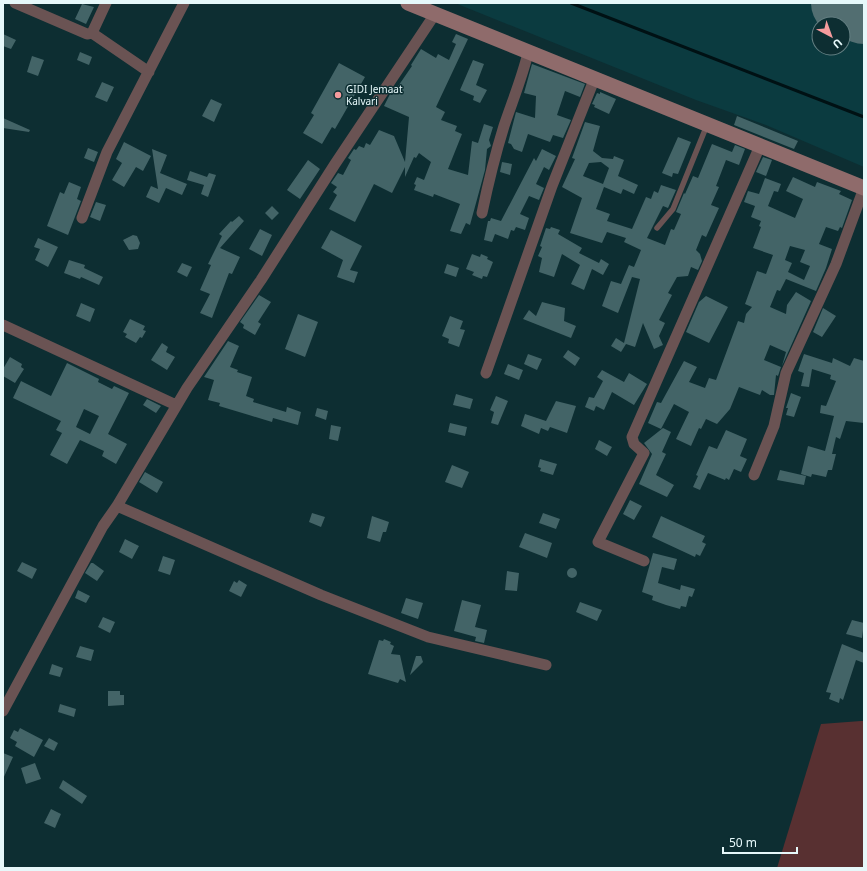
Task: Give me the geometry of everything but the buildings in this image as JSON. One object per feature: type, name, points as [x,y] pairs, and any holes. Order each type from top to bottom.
[{"type":"main road","points":[[408,3],[594,80],[864,188]]},
{"type":"street","points":[[15,3],[87,34],[92,33],[149,72]]},
{"type":"street","points":[[92,33],[106,3]]},
{"type":"street","points":[[82,218],[107,152],[184,3]]},
{"type":"street","points":[[3,711],[103,526],[117,506],[176,405],[261,280],[335,164],[435,14]]},
{"type":"street","points":[[482,213],[490,173],[502,133],[522,77],[528,53]]},
{"type":"street","points":[[486,373],[552,186],[594,80]]},
{"type":"street","points":[[644,561],[598,542],[644,453],[634,444],[632,437],[760,146]]},
{"type":"street","points":[[754,474],[774,426],[786,373],[836,264],[864,188]]},
{"type":"street","points":[[3,325],[176,405]]},
{"type":"street","points":[[117,506],[321,595],[428,637],[546,665]]},
{"type":"lane","points":[[657,228],[673,209],[707,125]]},
{"type":"shaded area","points":[[455,3],[864,3],[864,167],[766,125],[696,100]]},
{"type":"shaded area","points":[[864,721],[864,868],[777,868],[821,724]]},
{"type":"waterway","points":[[571,3],[864,117]]},
{"type":"runway","points":[[844,3],[864,11]]},
{"type":"place","name":"GIDI Jemaat Kalvari","points":[[338,95]]}]
